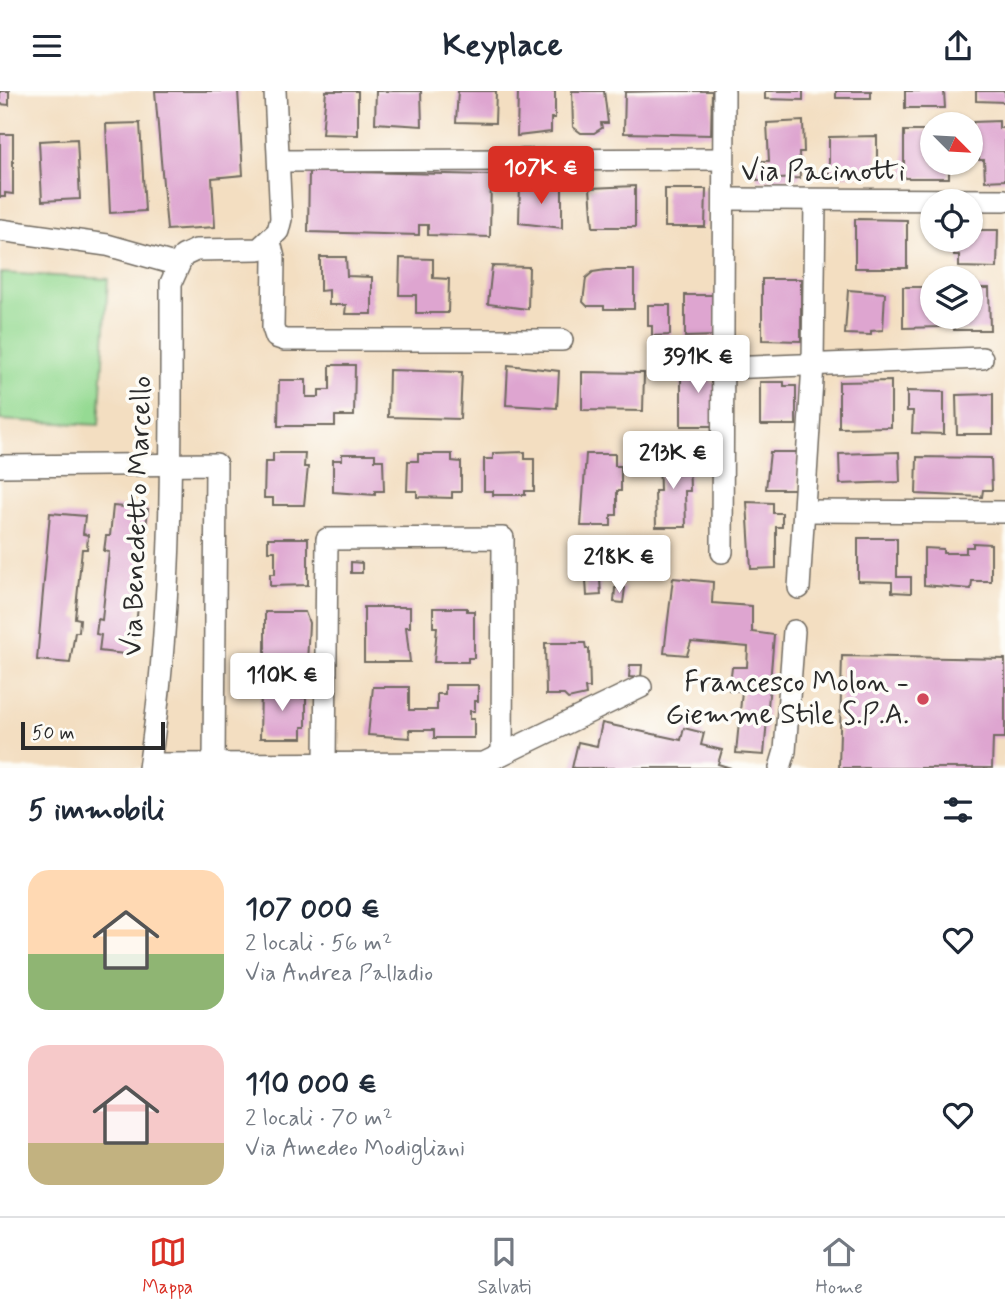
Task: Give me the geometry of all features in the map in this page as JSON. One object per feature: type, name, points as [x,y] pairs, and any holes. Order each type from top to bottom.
[{"type":"street","points":[[0,230],[107,245],[178,265],[183,257],[196,250],[259,249],[270,242],[281,219],[275,91]]},
{"type":"street","points":[[722,552],[725,368],[724,91]]},
{"type":"street","points":[[279,161],[723,159]]},
{"type":"street","name":"Via Pacinotti","points":[[724,199],[1005,200]]},
{"type":"street","points":[[799,587],[813,365],[815,200]]},
{"type":"street","points":[[270,242],[274,258],[273,328],[276,337],[285,340],[562,340]]},
{"type":"street","name":"Via Benedetto Marcello","points":[[149,766],[165,645],[171,283],[178,265]]},
{"type":"street","points":[[725,368],[982,358]]},
{"type":"street","points":[[0,466],[216,464],[214,764]]},
{"type":"street","points":[[804,510],[1005,512]]},
{"type":"street","points":[[325,764],[327,539],[503,538],[502,754]]},
{"type":"street","points":[[780,768],[785,751],[794,631]]},
{"type":"street","points":[[149,766],[484,764],[641,687]]},
{"type":"green space","points":[[0,273],[108,279],[99,425],[0,420]]},
{"type":"building","points":[[0,91],[9,91],[9,105],[0,104]]},
{"type":"building","points":[[155,91],[238,91],[243,175],[212,178],[215,227],[167,230]]},
{"type":"building","points":[[326,91],[358,91],[358,135],[322,134]]},
{"type":"building","points":[[376,91],[421,91],[422,126],[375,123]]},
{"type":"building","points":[[458,91],[496,91],[495,123],[456,122]]},
{"type":"building","points":[[518,91],[555,91],[555,118],[551,118],[551,132],[517,136]]},
{"type":"building","points":[[572,91],[604,91],[608,123],[601,123],[602,128],[594,133],[581,133],[573,127]]},
{"type":"building","points":[[712,91],[711,135],[624,133],[625,92]]},
{"type":"building","points":[[765,91],[803,91],[803,100],[765,99]]},
{"type":"building","points":[[836,91],[871,91],[871,98],[836,98]]},
{"type":"building","points":[[905,91],[944,91],[945,108],[905,108]]},
{"type":"building","points":[[976,91],[1005,91],[1005,102],[976,101]]},
{"type":"building","points":[[803,121],[804,152],[799,152],[800,178],[757,180],[757,161],[769,161],[767,123]]},
{"type":"building","points":[[999,121],[999,128],[1005,128],[1005,180],[985,181],[984,122]]},
{"type":"building","points":[[140,123],[145,211],[110,213],[106,124]]},
{"type":"building","points":[[904,131],[920,131],[920,175],[949,175],[949,178],[904,178]]},
{"type":"building","points":[[0,134],[13,134],[13,194],[5,193],[5,197],[0,197]]},
{"type":"building","points":[[877,136],[877,175],[829,176],[829,137]]},
{"type":"building","points":[[77,139],[80,199],[42,201],[39,141]]},
{"type":"building","points":[[309,171],[491,175],[490,237],[428,235],[428,225],[419,225],[419,235],[308,232]]},
{"type":"building","points":[[520,184],[562,188],[562,228],[519,223]]},
{"type":"building","points":[[635,186],[635,227],[593,227],[590,188]]},
{"type":"building","points":[[665,189],[706,189],[705,227],[665,227]]},
{"type":"building","points":[[855,219],[907,220],[907,268],[855,268]]},
{"type":"building","points":[[983,230],[998,230],[997,268],[959,266],[959,255],[954,255],[954,252],[983,252]]},
{"type":"building","points":[[320,257],[346,257],[347,276],[372,277],[372,314],[345,314],[346,305],[329,305],[329,290],[320,291]]},
{"type":"building","points":[[400,258],[433,259],[433,278],[449,279],[448,313],[416,313],[416,295],[399,295]]},
{"type":"building","points":[[492,266],[529,267],[528,309],[488,304]]},
{"type":"building","points":[[634,270],[634,309],[604,309],[604,306],[587,306],[583,302],[586,278],[593,272]]},
{"type":"building","points":[[762,279],[801,279],[801,341],[762,340]]},
{"type":"building","points":[[903,287],[920,287],[920,328],[903,328]]},
{"type":"building","points":[[983,288],[989,288],[990,330],[954,330],[983,329]]},
{"type":"building","points":[[848,290],[885,293],[883,330],[871,331],[871,335],[845,334]]},
{"type":"building","points":[[685,295],[716,295],[717,336],[685,337]]},
{"type":"building","points":[[648,305],[670,305],[670,335],[652,336],[652,326],[648,326]]},
{"type":"building","points":[[681,360],[711,361],[711,383],[718,383],[717,426],[681,426]]},
{"type":"building","points":[[330,365],[355,365],[354,416],[335,416],[335,426],[278,426],[279,380],[306,380],[306,397],[319,397],[319,390],[330,390]]},
{"type":"building","points":[[508,365],[559,371],[557,408],[506,405]]},
{"type":"building","points":[[389,370],[462,372],[460,419],[388,417]]},
{"type":"building","points":[[582,372],[644,373],[643,411],[582,410]]},
{"type":"building","points":[[891,381],[891,427],[839,428],[839,382]]},
{"type":"building","points":[[760,382],[784,382],[784,386],[796,386],[796,425],[760,425]]},
{"type":"building","points":[[907,391],[944,392],[944,434],[912,433],[913,411],[907,411]]},
{"type":"building","points":[[993,394],[993,434],[957,434],[956,395]]},
{"type":"building","points":[[525,452],[525,459],[534,459],[534,491],[525,491],[525,495],[493,495],[493,491],[484,491],[484,459],[493,459],[493,453]]},
{"type":"building","points":[[770,452],[798,452],[797,489],[766,489]]},
{"type":"building","points":[[899,452],[900,482],[840,484],[839,454]]},
{"type":"building","points":[[273,453],[305,453],[304,467],[308,467],[304,505],[273,505],[273,498],[264,498],[265,462],[273,462]]},
{"type":"building","points":[[342,454],[375,454],[375,460],[383,460],[384,491],[375,491],[375,495],[333,492],[333,460],[342,460]]},
{"type":"building","points":[[418,454],[452,454],[452,461],[461,462],[461,492],[452,492],[452,498],[417,497],[417,491],[407,491],[408,461],[418,461]]},
{"type":"building","points":[[586,454],[615,454],[615,466],[621,466],[617,515],[611,515],[611,526],[581,526]]},
{"type":"building","points":[[689,455],[690,491],[685,491],[686,527],[656,527],[655,491],[660,491],[659,456]]},
{"type":"building","points":[[917,457],[991,458],[992,490],[983,490],[982,497],[916,494]]},
{"type":"building","points":[[747,502],[773,503],[773,513],[782,513],[782,527],[776,527],[776,568],[751,569]]},
{"type":"building","points":[[113,506],[148,509],[133,655],[99,651],[101,635],[96,634],[98,619],[102,620],[109,552],[104,551],[106,536],[110,536]]},
{"type":"building","points":[[50,513],[85,516],[83,534],[88,535],[87,549],[82,549],[75,618],[80,619],[79,632],[75,632],[70,663],[37,660]]},
{"type":"building","points":[[268,538],[308,538],[308,585],[270,586],[270,574],[275,574],[275,551],[268,551]]},
{"type":"building","points":[[858,538],[897,538],[897,577],[911,577],[911,593],[892,592],[892,582],[858,581]]},
{"type":"building","points":[[973,543],[991,544],[991,581],[972,581],[971,589],[924,585],[924,548],[943,549],[943,553],[966,553],[966,547],[973,547]]},
{"type":"building","points":[[351,562],[362,563],[362,573],[351,573]]},
{"type":"building","points":[[673,578],[713,582],[712,603],[752,606],[752,632],[774,635],[764,755],[736,753],[742,691],[729,690],[732,667],[747,667],[748,647],[691,642],[687,655],[664,653]]},
{"type":"building","points":[[600,579],[601,595],[587,596],[586,580]]},
{"type":"building","points":[[615,588],[625,588],[623,603],[614,602]]},
{"type":"building","points":[[364,607],[410,607],[410,627],[406,627],[410,662],[364,662]]},
{"type":"building","points":[[433,608],[467,608],[467,611],[474,611],[474,658],[468,658],[468,662],[434,662],[437,627],[433,627]]},
{"type":"building","points":[[265,612],[305,612],[309,623],[307,664],[265,664]]},
{"type":"building","points":[[545,643],[585,643],[586,649],[589,649],[590,688],[585,688],[586,695],[568,699],[564,695],[546,695]]},
{"type":"building","name":"Francesco Molon - Giemme Stile S.P.A.","points":[[842,656],[1005,659],[1005,738],[993,738],[992,768],[839,768]]},
{"type":"building","points":[[630,665],[642,665],[641,678],[629,677]]},
{"type":"building","points":[[445,685],[478,685],[475,711],[470,711],[470,719],[474,719],[474,738],[434,738],[434,730],[409,730],[410,738],[368,735],[373,687],[409,687],[409,710],[437,710],[437,694],[445,694]]},
{"type":"building","points":[[261,687],[302,687],[302,698],[306,698],[306,727],[302,727],[302,738],[260,738]]},
{"type":"building","points":[[602,723],[681,740],[684,728],[704,733],[701,745],[722,750],[718,764],[731,768],[572,768],[578,742],[597,746]]},
{"type":"place","name":"Francesco Molon - Giemme Stile S.P.A.","points":[[923,699]]}]
